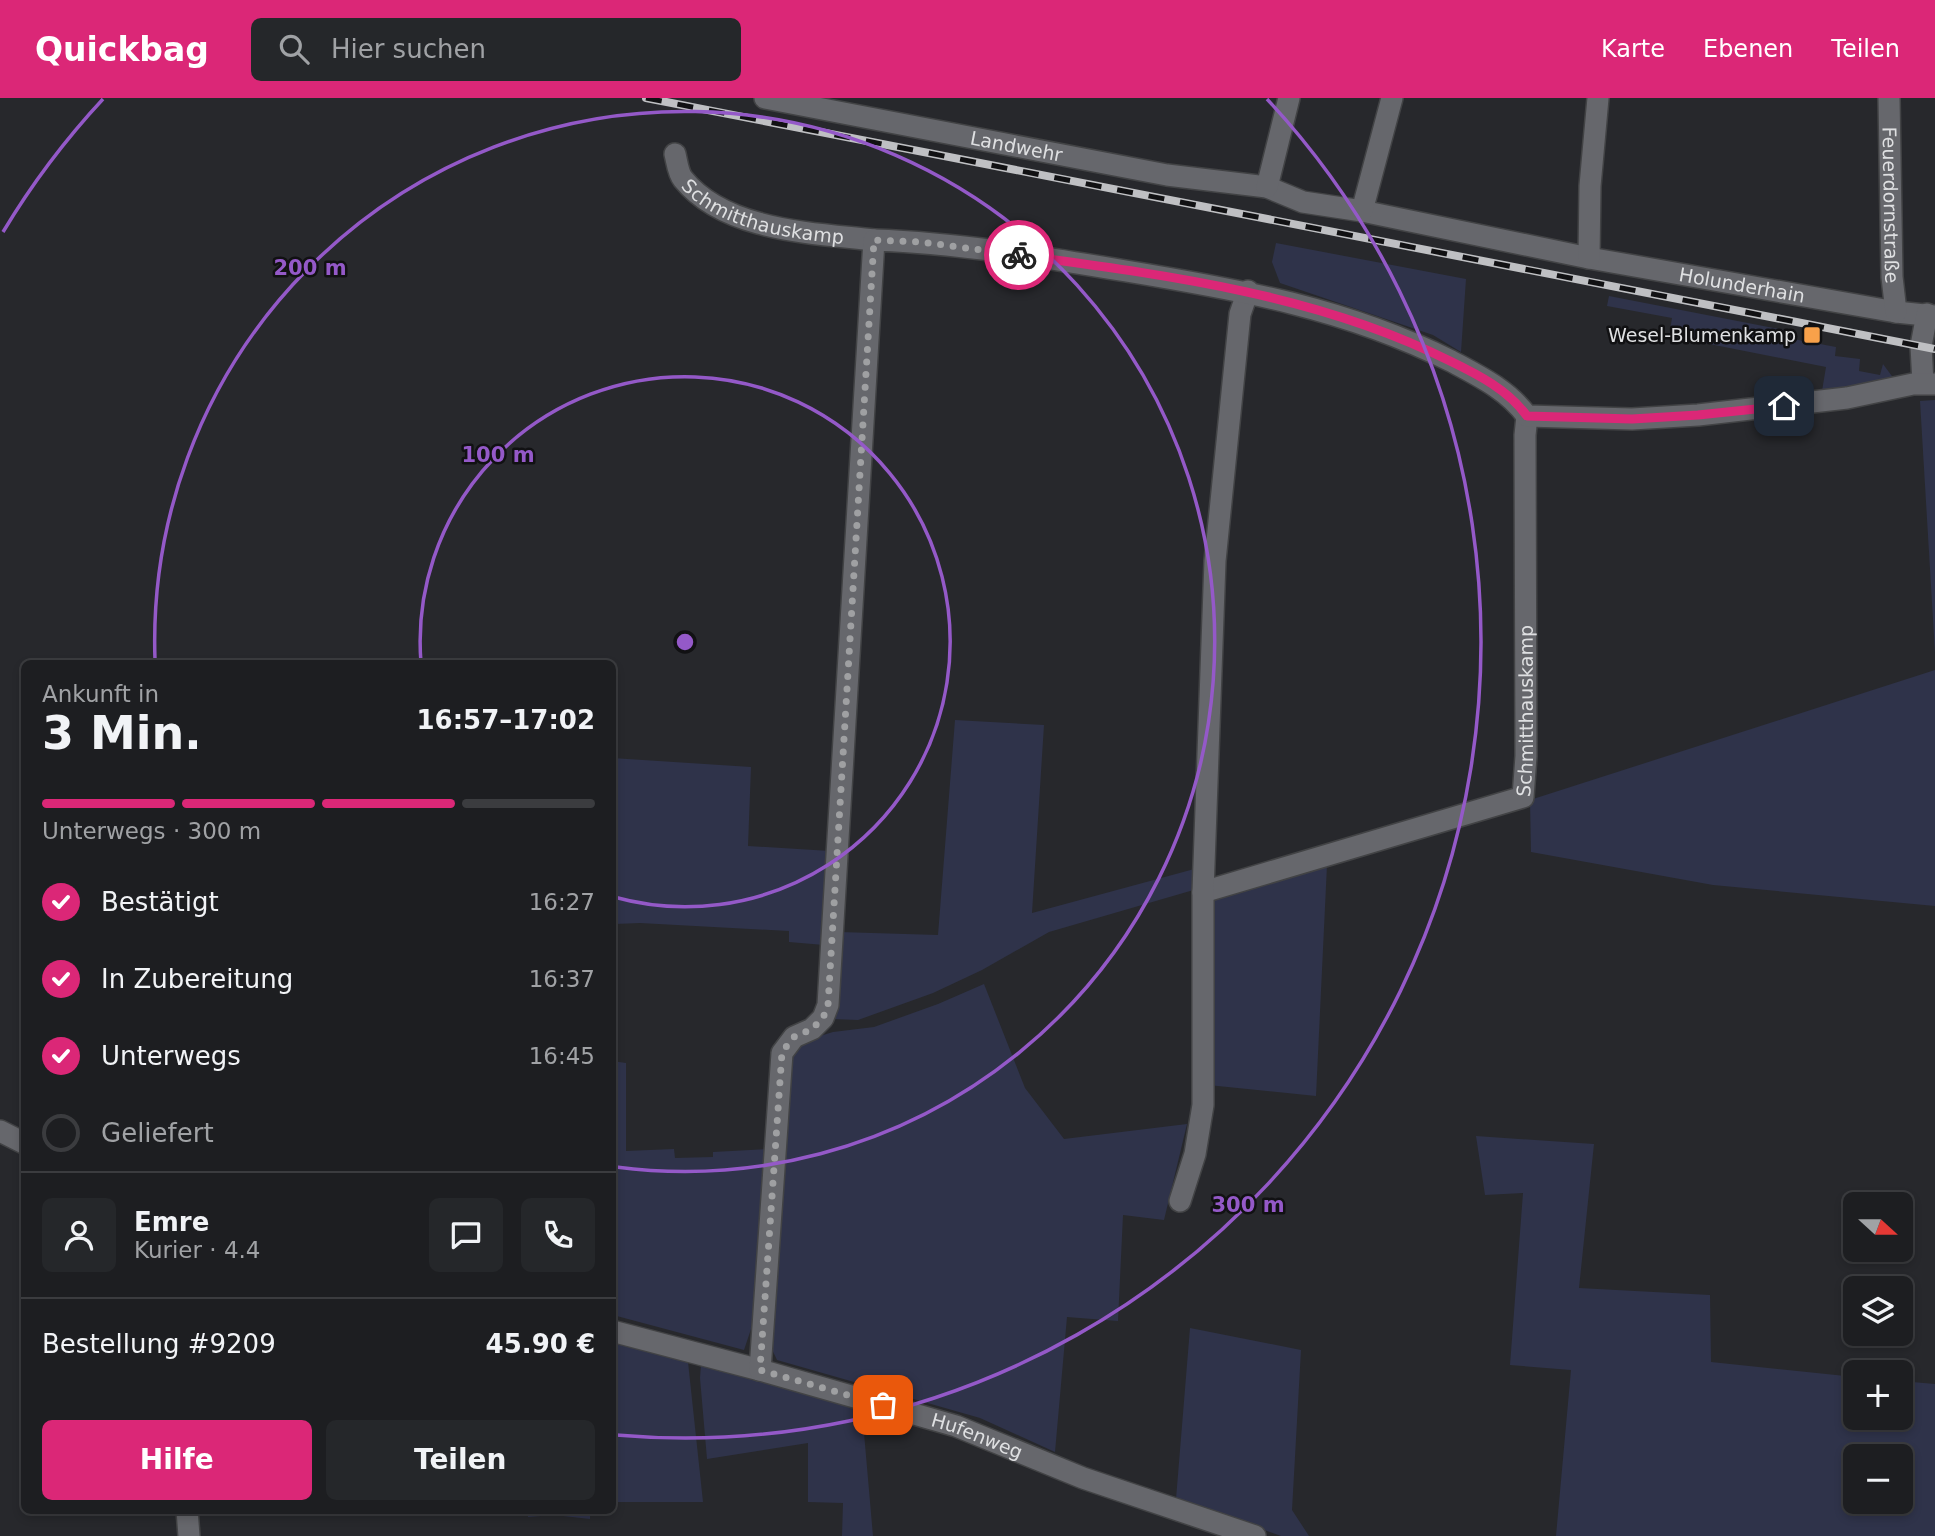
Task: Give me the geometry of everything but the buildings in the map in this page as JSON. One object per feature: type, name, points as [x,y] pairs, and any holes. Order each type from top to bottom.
[{"type":"street","name":"Landwehr","points":[[765,98],[1167,175],[1267,187]]},
{"type":"street","points":[[1267,187],[1289,98]]},
{"type":"street","points":[[1362,211],[1392,98]]},
{"type":"street","points":[[1588,258],[1590,186],[1598,98]]},
{"type":"street","name":"Feuerdornstraße","points":[[1889,98],[1892,277],[1896,312]]},
{"type":"street","name":"Schmitthauskamp","points":[[675,154],[681,178],[723,210],[766,227],[874,240],[921,242],[1086,264],[1248,291],[1357,320],[1414,343],[1498,388],[1518,403],[1527,416],[1526,756],[1523,797],[1203,892]]},
{"type":"street","name":"Holunderhain","points":[[1267,187],[1303,202],[1362,211],[1588,258],[1896,312],[1931,315]]},
{"type":"street","name":"Schmitthauskamp","points":[[760,1370],[782,1052],[794,1037],[812,1029],[823,1018],[828,1005],[874,240]]},
{"type":"street","points":[[1180,1201],[1195,1154],[1203,1105],[1203,892],[1216,561],[1240,314],[1248,291]]},
{"type":"street","points":[[1527,416],[1632,419],[1698,415],[1847,398],[1929,383],[1921,346],[1931,315]]},
{"type":"street","points":[[0,1131],[21,1142]]},
{"type":"street","name":"Hufenweg","points":[[616,1332],[956,1426],[1083,1478],[1255,1536]]},
{"type":"street","points":[[187,1514],[188,1536]]},
{"type":"shaded area","points":[[1276,243],[1466,279],[1461,352],[1433,335],[1280,283],[1272,262]]},
{"type":"shaded area","points":[[1609,296],[1789,331],[1788,338],[1836,347],[1835,356],[1860,359],[1859,371],[1880,375],[1883,364],[1897,383],[1822,391],[1826,367],[1669,336],[1672,318],[1607,306]]},
{"type":"shaded area","points":[[1935,400],[1935,653],[1920,401]]},
{"type":"shaded area","points":[[1935,670],[1935,906],[1713,885],[1531,852],[1530,800]]},
{"type":"shaded area","points":[[955,720],[1044,725],[1032,913],[1198,868],[1197,889],[1049,932],[982,970],[933,993],[858,1020],[833,1019],[839,932],[938,935]]},
{"type":"shaded area","points":[[616,758],[751,767],[748,846],[830,851],[824,945],[789,942],[789,931],[616,924]]},
{"type":"shaded area","points":[[1327,865],[1316,1096],[1208,1085],[1211,899]]},
{"type":"shaded area","points":[[984,984],[1025,1088],[1064,1139],[1187,1124],[1164,1220],[1123,1215],[1118,1321],[1067,1317],[1055,1452],[980,1418],[777,1360],[769,1343],[786,1067],[797,1043],[833,1032],[874,1027]]},
{"type":"shaded area","points":[[616,1062],[626,1063],[626,1151],[674,1149],[675,1158],[713,1157],[713,1152],[768,1149],[759,1305],[744,1350],[616,1316]]},
{"type":"shaded area","points":[[1476,1136],[1594,1144],[1579,1288],[1710,1295],[1711,1362],[1843,1376],[1843,1430],[1913,1430],[1913,1382],[1935,1384],[1935,1536],[1556,1536],[1571,1370],[1510,1365],[1523,1193],[1485,1195]]},
{"type":"shaded area","points":[[1190,1328],[1301,1350],[1292,1510],[1309,1536],[1281,1536],[1176,1499]]},
{"type":"shaded area","points":[[616,1343],[688,1362],[703,1502],[616,1502]]},
{"type":"shaded area","points":[[701,1365],[862,1410],[873,1536],[842,1536],[843,1503],[808,1502],[808,1443],[707,1459]]},
{"type":"shaded area","points":[[528,1514],[590,1514],[590,1519],[554,1515],[528,1517]]},
{"type":"railway","points":[[646,98],[1935,349]]},
{"type":"way so far","points":[[883,1405],[760,1370],[782,1052],[794,1037],[812,1029],[823,1018],[828,1005],[874,240],[921,242],[1019,255]]},
{"type":"place","name":"Wesel-Blumenkamp","points":[[1812,335]]},
{"type":"route","points":[[1019,255],[1248,291],[1357,320],[1414,343],[1467,369],[1518,403],[1527,416],[1632,419],[1784,406]]}]
